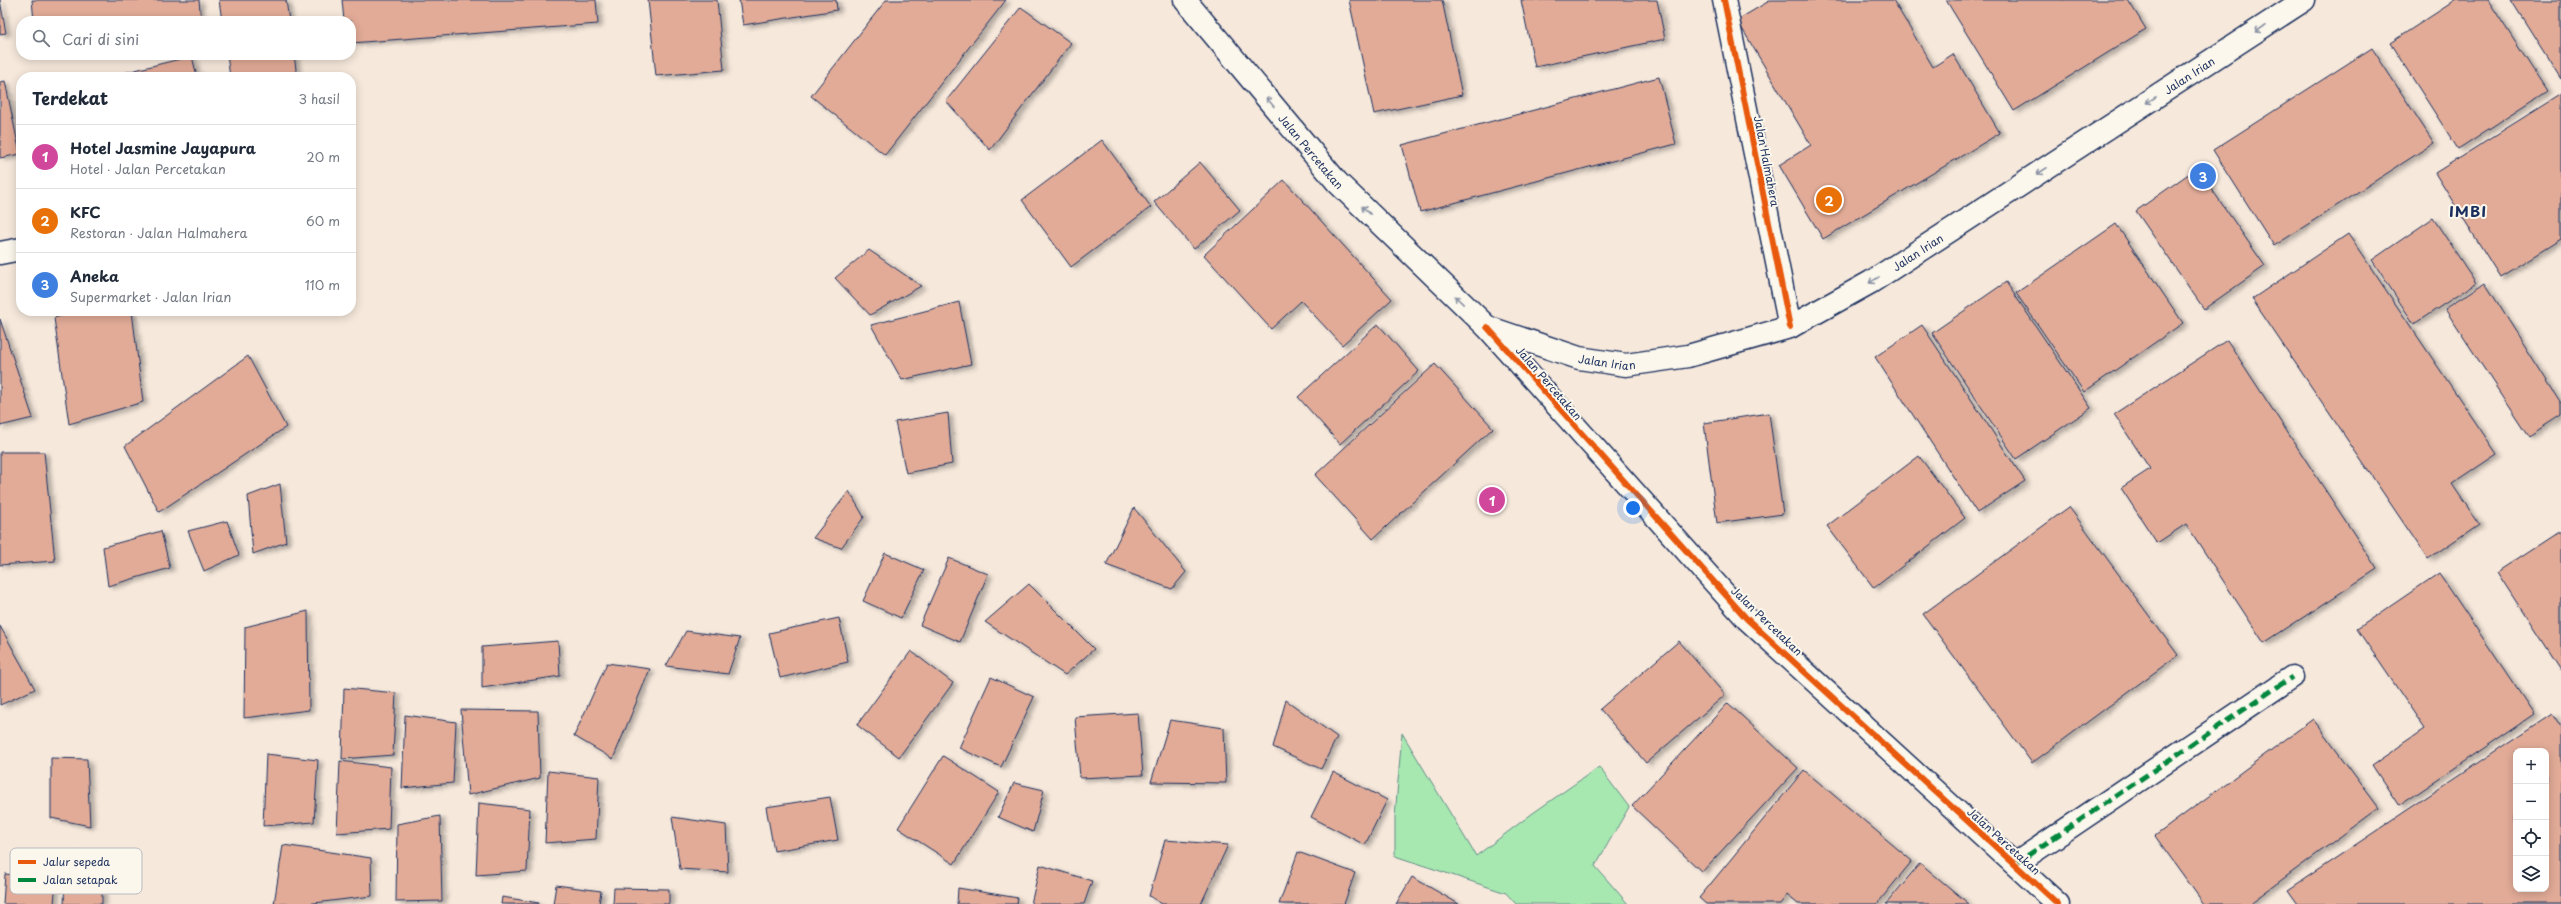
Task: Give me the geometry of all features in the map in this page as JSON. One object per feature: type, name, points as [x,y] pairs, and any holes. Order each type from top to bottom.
[{"type":"street","name":"Jalan Percetakan","points":[[1185,0],[1337,182],[1487,328],[1747,619],[2058,904]]},
{"type":"street","name":"Jalan Halmahera","points":[[1724,0],[1790,327]]},
{"type":"street","name":"Jalan Irian","points":[[1487,328],[1579,358],[1626,365],[1688,356],[1790,327],[1871,282],[2290,4]]},
{"type":"street","points":[[0,253],[16,250]]},
{"type":"street","points":[[2015,864],[2292,677]]},
{"type":"green space","points":[[1402,733],[1476,856],[1533,813],[1599,767],[1629,807],[1595,866],[1628,904],[1516,904],[1506,893],[1395,856],[1395,817]]},
{"type":"building","points":[[0,0],[6,33],[0,34]]},
{"type":"building","points":[[32,0],[199,0],[201,16],[34,16]]},
{"type":"building","points":[[219,0],[286,0],[288,16],[221,16]]},
{"type":"building","points":[[342,0],[596,0],[598,24],[356,43],[356,16],[344,16]]},
{"type":"building","points":[[648,0],[717,0],[724,70],[656,76]]},
{"type":"building","points":[[739,0],[836,0],[837,10],[743,25]]},
{"type":"building","points":[[886,0],[1006,0],[885,155],[811,96]]},
{"type":"building","points":[[1349,0],[1442,0],[1462,95],[1374,114]]},
{"type":"building","points":[[1521,0],[1657,0],[1665,39],[1535,67]]},
{"type":"building","points":[[1771,0],[1893,0],[1933,67],[1953,54],[2000,133],[1823,239],[1779,165],[1811,145],[1737,20]]},
{"type":"building","points":[[1946,0],[2128,0],[2146,29],[2014,111]]},
{"type":"building","points":[[2456,0],[2488,0],[2547,91],[2458,149],[2390,43]]},
{"type":"building","points":[[2511,0],[2561,0],[2561,79]]},
{"type":"building","points":[[1021,7],[1071,43],[990,150],[946,101]]},
{"type":"building","points":[[2372,48],[2434,143],[2274,246],[2213,150]]},
{"type":"building","points":[[176,60],[193,60],[196,72],[127,72]]},
{"type":"building","points":[[228,60],[295,60],[296,72],[229,72]]},
{"type":"building","points":[[1659,77],[1676,144],[1420,212],[1402,145]]},
{"type":"building","points":[[5,81],[16,135],[16,155],[0,158],[0,82]]},
{"type":"building","points":[[2561,94],[2561,239],[2500,277],[2435,173]]},
{"type":"building","points":[[1102,140],[1151,207],[1071,267],[1022,200]]},
{"type":"building","points":[[1200,162],[1240,210],[1194,249],[1154,202]]},
{"type":"building","points":[[2197,168],[2265,266],[2204,309],[2136,211]]},
{"type":"building","points":[[1284,180],[1392,299],[1342,345],[1301,301],[1271,329],[1204,255]]},
{"type":"building","points":[[2433,218],[2476,283],[2414,324],[2372,260]]},
{"type":"building","points":[[2116,224],[2183,323],[2084,392],[2016,293]]},
{"type":"building","points":[[2348,234],[2497,454],[2452,484],[2479,524],[2428,559],[2252,299]]},
{"type":"building","points":[[869,250],[921,286],[870,315],[835,278]]},
{"type":"building","points":[[2006,282],[2091,408],[2016,459],[1932,333]]},
{"type":"building","points":[[2485,283],[2561,403],[2561,416],[2529,437],[2445,309]]},
{"type":"building","points":[[959,302],[971,364],[902,380],[871,325]]},
{"type":"building","points":[[60,316],[133,316],[143,402],[69,424],[54,318]]},
{"type":"building","points":[[0,319],[33,418],[0,426]]},
{"type":"building","points":[[1378,324],[1419,371],[1340,444],[1298,397]]},
{"type":"building","points":[[1922,325],[2025,481],[1977,513],[1875,357]]},
{"type":"building","points":[[2227,340],[2377,569],[2264,643],[2186,524],[2157,543],[2121,488],[2150,469],[2114,414]]},
{"type":"building","points":[[248,356],[286,427],[159,512],[125,446]]},
{"type":"building","points":[[1435,364],[1493,428],[1373,539],[1315,475]]},
{"type":"building","points":[[948,413],[952,464],[906,473],[895,422]]},
{"type":"building","points":[[1769,413],[1783,514],[1717,523],[1704,423]]},
{"type":"building","points":[[0,452],[44,452],[55,561],[0,565]]},
{"type":"building","points":[[1919,456],[1965,518],[1874,588],[1827,526]]},
{"type":"building","points":[[280,484],[286,542],[253,554],[248,496]]},
{"type":"building","points":[[849,491],[864,517],[841,548],[813,538]]},
{"type":"building","points":[[2069,507],[2178,655],[2032,763],[1923,614]]},
{"type":"building","points":[[1134,508],[1186,572],[1172,589],[1106,565]]},
{"type":"building","points":[[227,521],[239,555],[204,571],[188,531]]},
{"type":"building","points":[[2561,530],[2561,671],[2497,572]]},
{"type":"building","points":[[161,531],[170,568],[108,586],[103,547]]},
{"type":"building","points":[[885,553],[924,570],[901,618],[863,601]]},
{"type":"building","points":[[949,558],[988,574],[960,642],[920,625]]},
{"type":"building","points":[[2439,573],[2534,714],[2399,806],[2372,765],[2425,729],[2357,629]]},
{"type":"building","points":[[1029,584],[1094,649],[1065,675],[985,622]]},
{"type":"building","points":[[308,611],[309,710],[244,718],[245,627]]},
{"type":"building","points":[[839,618],[848,662],[780,678],[769,633]]},
{"type":"building","points":[[0,626],[35,689],[0,705]]},
{"type":"building","points":[[686,631],[740,638],[728,674],[666,666]]},
{"type":"building","points":[[558,641],[560,676],[482,688],[482,647]]},
{"type":"building","points":[[1679,641],[1725,695],[1646,763],[1600,709]]},
{"type":"building","points":[[911,651],[953,683],[899,757],[857,725]]},
{"type":"building","points":[[607,663],[650,669],[613,759],[574,736]]},
{"type":"building","points":[[991,677],[1034,697],[1001,767],[959,748]]},
{"type":"building","points":[[344,688],[396,693],[393,755],[342,759]]},
{"type":"building","points":[[1286,700],[1337,737],[1321,769],[1273,747]]},
{"type":"building","points":[[1728,703],[1798,768],[1702,872],[1632,806]]},
{"type":"building","points":[[461,710],[538,711],[540,778],[468,795]]},
{"type":"building","points":[[1138,713],[1143,775],[1080,778],[1075,717]]},
{"type":"building","points":[[2552,713],[2561,727],[2561,904],[2298,904],[2288,890]]},
{"type":"building","points":[[405,715],[456,722],[453,783],[402,788]]},
{"type":"building","points":[[2313,719],[2379,808],[2249,904],[2204,904],[2155,836]]},
{"type":"building","points":[[1170,720],[1224,728],[1226,783],[1151,782]]},
{"type":"building","points":[[266,754],[318,760],[314,822],[263,826]]},
{"type":"building","points":[[943,756],[999,792],[954,864],[898,828]]},
{"type":"building","points":[[51,758],[87,759],[90,826],[51,818]]},
{"type":"building","points":[[340,761],[391,767],[389,829],[337,833]]},
{"type":"building","points":[[1804,770],[1912,861],[1877,904],[1798,904],[1787,895],[1780,904],[1706,904],[1699,898]]},
{"type":"building","points":[[548,771],[599,777],[596,839],[545,843]]},
{"type":"building","points":[[1333,772],[1387,800],[1365,845],[1311,817]]},
{"type":"building","points":[[1014,783],[1044,790],[1033,832],[998,817]]},
{"type":"building","points":[[830,797],[838,840],[774,851],[766,807]]},
{"type":"building","points":[[479,803],[530,809],[527,871],[476,875]]},
{"type":"building","points":[[440,816],[442,901],[396,902],[397,824]]},
{"type":"building","points":[[672,817],[726,825],[728,872],[680,869]]},
{"type":"building","points":[[1165,840],[1228,845],[1201,904],[1162,904],[1149,896]]},
{"type":"building","points":[[283,845],[371,858],[372,896],[306,904],[274,904]]},
{"type":"building","points":[[1298,852],[1355,873],[1344,904],[1279,904]]},
{"type":"building","points":[[1920,863],[1969,904],[1886,904]]},
{"type":"building","points":[[1040,865],[1092,881],[1084,904],[1031,904]]},
{"type":"building","points":[[5,874],[10,874],[10,894],[55,894],[54,904],[3,904]]},
{"type":"building","points":[[1412,877],[1459,904],[1396,904]]},
{"type":"building","points":[[556,885],[601,891],[599,904],[553,904]]},
{"type":"building","points":[[614,888],[669,889],[669,904],[613,904]]},
{"type":"building","points":[[958,888],[1018,898],[1017,904],[957,904]]},
{"type":"building","points":[[64,894],[102,894],[102,904],[64,904]]},
{"type":"building","points":[[502,897],[539,903],[539,904],[501,904]]},
{"type":"marked path","points":[[2015,864],[2292,677]]},
{"type":"cycle path","points":[[1724,0],[1790,327]]},
{"type":"cycle path","points":[[1487,327],[1747,619],[2058,904]]},
{"type":"place","name":"Aneka","points":[[2203,176]]},
{"type":"place","name":"KFC","points":[[1829,200]]},
{"type":"place","name":"Hotel Jasmine Jayapura","points":[[1492,500]]},
{"type":"district","name":"IMBI","points":[[2468,210]]}]
